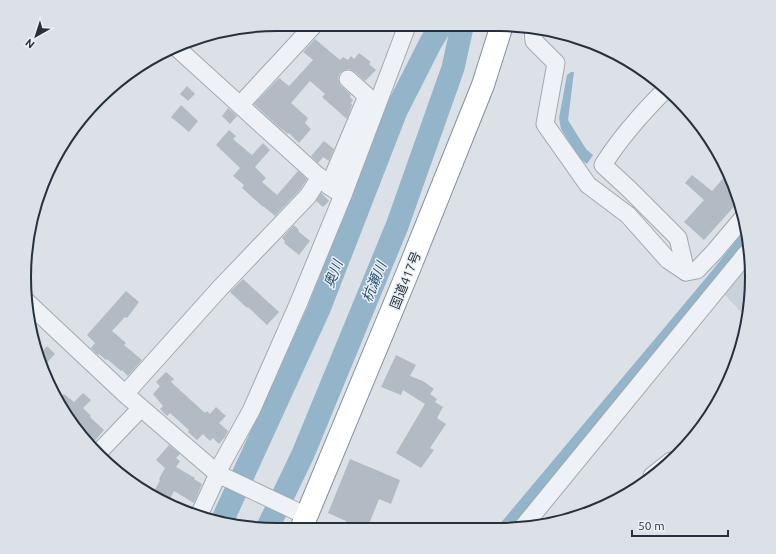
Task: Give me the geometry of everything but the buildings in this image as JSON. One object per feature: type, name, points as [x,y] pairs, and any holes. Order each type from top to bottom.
[{"type":"highway","name":"国道417号","points":[[302,519],[408,274],[483,85],[500,31]]},
{"type":"street","points":[[240,105],[308,31]]},
{"type":"street","points":[[126,394],[220,288],[308,196],[331,186],[405,31]]},
{"type":"street","points":[[533,33],[534,41],[556,63],[545,124],[588,185],[628,215],[668,260],[686,272],[697,270],[739,223]]},
{"type":"street","points":[[180,51],[331,186]]},
{"type":"street","points":[[225,477],[221,465],[251,411],[299,302],[331,186],[368,96],[348,79]]},
{"type":"street","points":[[662,93],[653,101],[614,147],[603,165],[678,238],[686,272]]},
{"type":"street","points":[[528,521],[744,257]]},
{"type":"street","points":[[33,307],[141,408],[225,477],[254,491],[302,519]]},
{"type":"street","points":[[101,449],[141,408]]},
{"type":"street","points":[[201,511],[225,477]]},
{"type":"shaded area","points":[[745,270],[742,313],[724,294]]},
{"type":"water","points":[[574,72],[568,120],[586,149],[593,155],[587,164],[580,159],[561,129],[559,118],[567,75]]},
{"type":"waterway","name":"奥川","points":[[224,517],[319,309],[396,111],[438,31]]},
{"type":"waterway","name":"杭瀬川","points":[[270,523],[303,454],[397,226],[453,68],[461,31]]},
{"type":"waterway","points":[[510,522],[743,243]]}]
